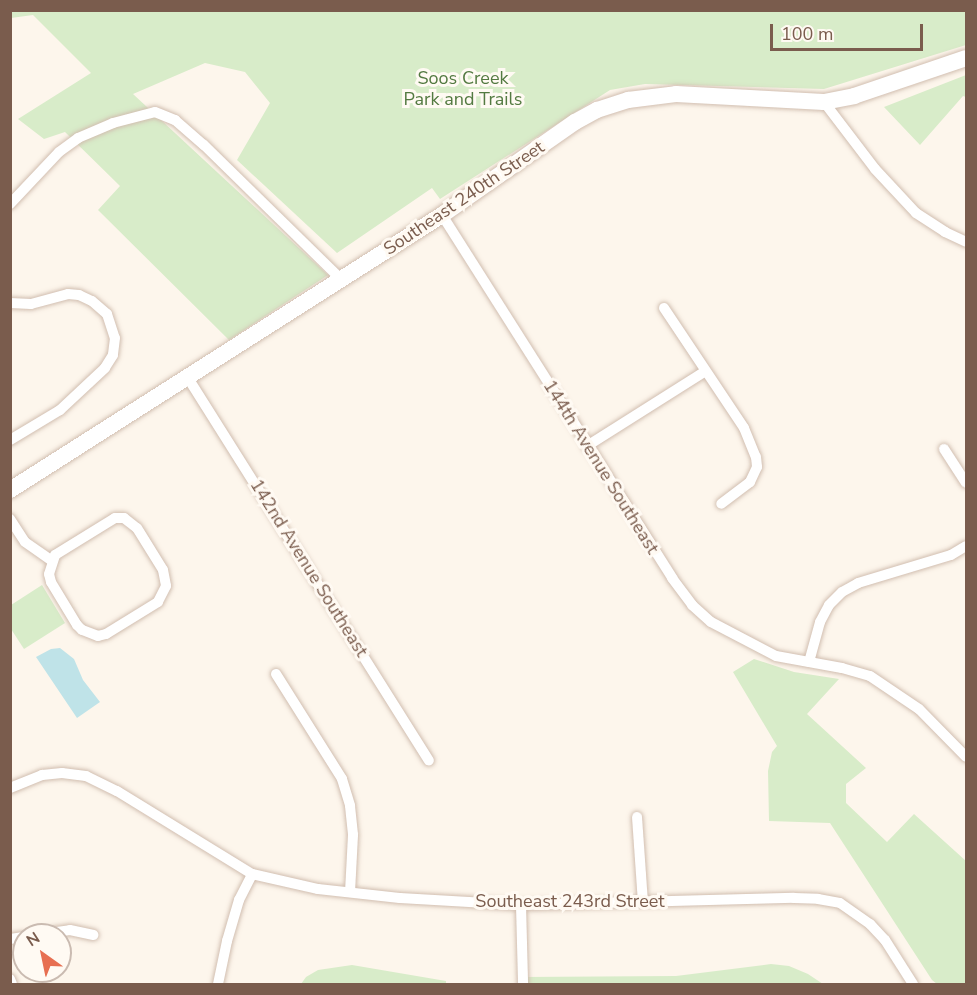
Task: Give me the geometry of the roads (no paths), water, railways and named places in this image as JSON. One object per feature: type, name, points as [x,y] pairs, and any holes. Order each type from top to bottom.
[{"type":"main road","name":"Southeast 240th Street","points":[[10,490],[442,215],[575,122],[597,110],[628,100],[676,93],[824,102],[881,87],[921,71],[966,58]]},
{"type":"street","points":[[824,102],[874,169],[916,213],[945,232],[966,242]]},
{"type":"street","points":[[10,204],[59,152],[78,138],[136,116],[155,112],[175,120],[341,279]]},
{"type":"street","name":"144th Avenue Southeast","points":[[442,215],[587,446],[672,578],[692,605],[711,622],[743,641],[776,656],[843,668],[877,681],[919,709],[966,757]]},
{"type":"street","points":[[10,303],[31,304],[68,294],[79,295],[92,301],[107,314],[116,338],[113,355],[105,368],[60,410],[10,440]]},
{"type":"street","points":[[664,308],[704,372],[744,428],[756,456],[757,467],[750,482],[721,504]]},
{"type":"street","points":[[587,446],[704,372]]},
{"type":"street","name":"142nd Avenue Southeast","points":[[188,378],[429,759]]},
{"type":"street","points":[[944,448],[966,483]]},
{"type":"street","points":[[124,518],[137,528],[163,570],[166,586],[158,602],[106,634],[90,634],[77,625],[51,582],[48,574],[52,561],[60,550],[106,521],[124,518]]},
{"type":"street","points":[[10,519],[25,542],[52,561]]},
{"type":"street","points":[[809,662],[820,622],[829,605],[842,592],[858,583],[951,555],[966,546]]},
{"type":"street","points":[[276,674],[342,779],[350,806],[353,835],[350,892]]},
{"type":"street","name":"Southeast 243rd Street","points":[[10,788],[42,775],[62,773],[86,776],[117,791],[252,874],[288,884],[400,898],[521,905],[818,899],[840,903],[853,910],[885,940],[913,984]]},
{"type":"street","points":[[637,818],[643,902]]},
{"type":"street","points":[[218,984],[227,941],[240,900],[252,874]]},
{"type":"street","points":[[521,905],[523,984]]},
{"type":"street","points":[[72,930],[93,935]]},
{"type":"street","points":[[10,979],[12,984]]},
{"type":"water","points":[[60,648],[74,659],[83,680],[100,702],[77,718],[36,657],[51,649]]},
{"type":"park label","name":"Soos Creek Park and Trails","points":[[463,89]]}]
